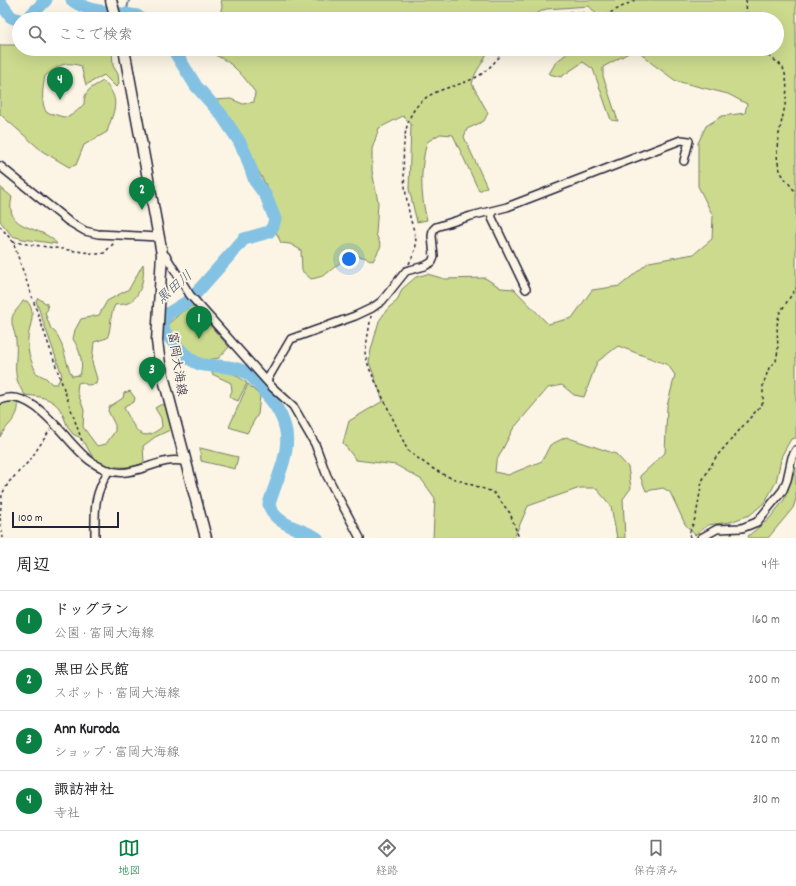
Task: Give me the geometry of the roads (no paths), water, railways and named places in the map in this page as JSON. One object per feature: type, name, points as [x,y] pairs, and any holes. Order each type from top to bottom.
[{"type":"main road","points":[[111,0],[114,12]]},
{"type":"main road","name":"富岡大海線","points":[[125,56],[162,254],[157,341],[165,389],[206,538]]},
{"type":"street","points":[[267,380],[290,339],[325,328],[372,308],[382,301],[406,272],[425,266],[432,262],[434,257],[432,236],[433,230],[436,227],[471,216],[491,212],[681,140],[689,140],[684,161]]},
{"type":"street","points":[[0,166],[62,216],[85,231],[98,234],[159,237]]},
{"type":"street","points":[[491,212],[492,218],[526,289]]},
{"type":"street","points":[[162,254],[166,256],[192,297],[272,387],[293,406],[315,444],[327,476],[360,538]]},
{"type":"street","points":[[0,400],[13,397],[21,399],[33,406],[54,423],[89,461],[109,470],[131,473],[161,462],[179,460],[186,462]]},
{"type":"street","points":[[701,538],[716,529],[742,528],[757,522],[783,490],[792,458],[796,450]]},
{"type":"street","points":[[95,538],[96,498],[99,486],[109,470]]},
{"type":"waterway","name":"黒田川","points":[[34,12],[46,0]]},
{"type":"waterway","name":"黒田川","points":[[72,0],[79,5],[104,12]]},
{"type":"waterway","points":[[126,12],[129,0]]},
{"type":"waterway","name":"黒田川","points":[[0,2],[12,17]]},
{"type":"waterway","name":"黒田川","points":[[177,56],[196,86],[221,114],[239,141],[246,155],[255,181],[266,196],[275,219],[269,232],[244,239],[190,300],[169,313],[163,320],[163,330],[181,351],[198,364],[235,368],[251,376],[277,408],[284,422],[286,448],[280,474],[269,504],[276,517],[288,525],[317,538]]},
{"type":"place","name":"諏訪神社","points":[[60,100]]},
{"type":"place","name":"黒田公民館","points":[[142,210]]},
{"type":"place","name":"ドッグラン","points":[[199,339]]},
{"type":"place","name":"Ann Kuroda","points":[[152,390]]}]
